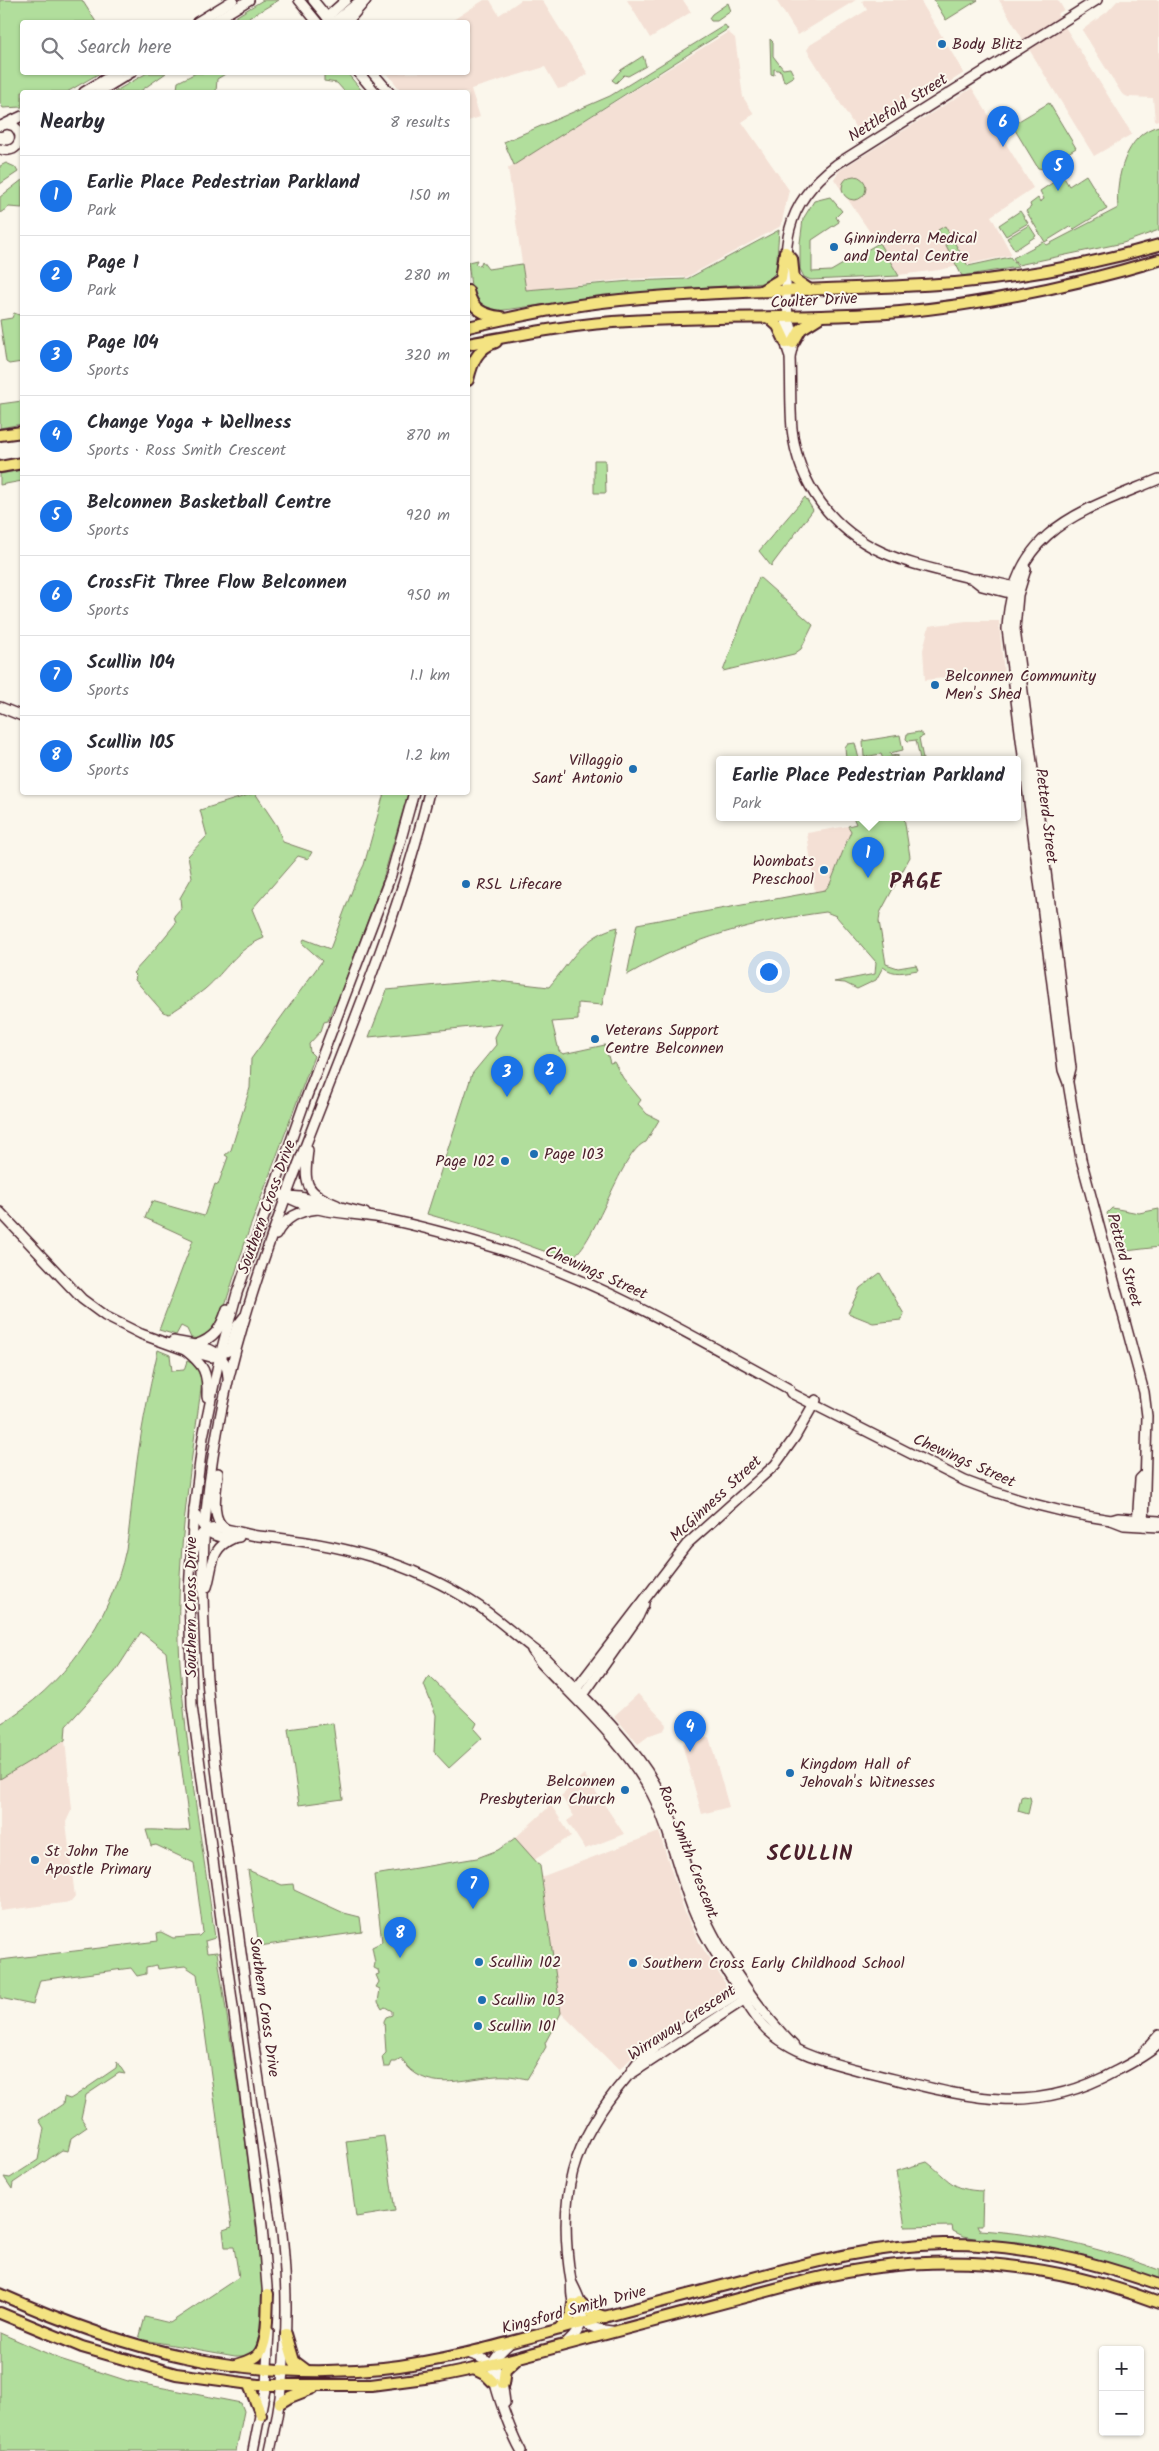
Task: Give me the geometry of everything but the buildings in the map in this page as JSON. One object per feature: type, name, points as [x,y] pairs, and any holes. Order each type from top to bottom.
[{"type":"main road","points":[[1127,254],[1159,241]]},
{"type":"main road","name":"Coulter Drive","points":[[470,327],[511,317],[617,300],[966,282],[1013,276],[1127,254],[1159,245]]},
{"type":"main road","points":[[785,252],[792,259],[794,279],[810,290]]},
{"type":"main road","points":[[758,292],[781,279],[785,252]]},
{"type":"main road","name":"Coulter Drive","points":[[470,344],[528,333],[613,322],[788,318],[900,312],[963,304],[1081,281],[1159,260]]},
{"type":"main road","points":[[470,298],[472,304],[483,313],[511,317]]},
{"type":"main road","points":[[769,318],[778,326],[789,343],[801,329],[823,316]]},
{"type":"main road","points":[[470,373],[474,359],[480,351],[490,344],[528,333]]},
{"type":"main road","points":[[0,435],[20,432]]},
{"type":"main road","points":[[0,467],[20,463]]},
{"type":"main road","name":"Kingsford Smith Drive","points":[[0,2294],[78,2327],[146,2349],[233,2366],[267,2370],[306,2370],[383,2368],[470,2354],[829,2258],[896,2247],[934,2244],[993,2246],[1054,2254],[1090,2262],[1159,2285]]},
{"type":"main road","name":"Kingsford Smith Drive","points":[[0,2313],[61,2340],[134,2364],[199,2378],[249,2384],[316,2387],[388,2383],[474,2369],[831,2275],[874,2267],[935,2261],[991,2263],[1045,2270],[1101,2282],[1159,2303]]},
{"type":"main road","points":[[233,2366],[257,2356],[262,2348],[265,2338],[268,2294]]},
{"type":"main road","points":[[558,2329],[566,2324],[577,2303],[590,2312],[605,2317]]},
{"type":"main road","points":[[286,2334],[294,2361],[306,2370]]},
{"type":"main road","points":[[474,2369],[498,2383],[505,2370],[519,2358]]},
{"type":"main road","points":[[249,2384],[261,2415]]},
{"type":"main road","points":[[280,2404],[290,2396],[316,2387]]},
{"type":"street","points":[[200,20],[233,0]]},
{"type":"street","points":[[216,20],[249,0]]},
{"type":"street","points":[[313,0],[325,20]]},
{"type":"street","points":[[327,20],[346,0]]},
{"type":"street","points":[[328,20],[362,0]]},
{"type":"street","points":[[349,20],[366,0]]},
{"type":"street","name":"Nettlefold Street","points":[[789,343],[792,324],[788,318],[785,252],[790,224],[806,193],[824,174],[1097,0]]},
{"type":"street","points":[[301,3],[325,20]]},
{"type":"street","points":[[87,90],[112,75]]},
{"type":"street","points":[[102,90],[127,75]]},
{"type":"street","points":[[361,75],[373,90]]},
{"type":"street","points":[[375,75],[387,90]]},
{"type":"street","points":[[1,125],[20,117]]},
{"type":"street","points":[[1,125],[14,126],[20,134]]},
{"type":"street","points":[[0,155],[5,150],[17,146],[20,138]]},
{"type":"street","points":[[789,343],[792,430],[795,444],[805,477],[829,514],[850,534],[884,553],[973,579],[982,586],[1015,591]]},
{"type":"street","name":"Petterd Street","points":[[1141,1523],[1146,1480],[1144,1475],[1147,1416],[1144,1392],[1081,1159],[1068,1083],[1063,1070],[1008,629],[1015,591],[1023,563],[1045,537],[1070,517],[1159,479]]},
{"type":"street","points":[[0,707],[20,715]]},
{"type":"street","name":"Southern Cross Drive","points":[[253,2451],[266,2385],[268,2294],[262,2226],[192,1706],[189,1621],[190,1561],[194,1510],[203,1437],[220,1356],[237,1293],[328,1038],[391,875],[413,795]]},
{"type":"street","name":"Southern Cross Drive","points":[[270,2451],[280,2404],[286,2334],[284,2253],[210,1727],[204,1600],[206,1531],[214,1458],[228,1380],[244,1317],[260,1266],[355,1018],[405,880],[428,795]]},
{"type":"street","points":[[309,1134],[305,1171],[307,1184],[318,1196],[337,1205]]},
{"type":"street","name":"Chewings Street","points":[[272,1191],[287,1196],[337,1205],[378,1218]]},
{"type":"street","name":"Chewings Street","points":[[287,1196],[293,1201],[318,1209],[378,1218],[438,1231],[545,1266],[647,1312],[789,1389],[791,1392],[831,1408],[841,1417],[920,1460],[994,1493],[1054,1510],[1111,1520],[1118,1524],[1159,1521]]},
{"type":"street","points":[[260,1266],[278,1231],[286,1221],[300,1211],[318,1209]]},
{"type":"street","points":[[0,1212],[82,1299],[122,1326],[158,1340],[212,1350],[220,1356],[228,1368],[228,1380]]},
{"type":"street","points":[[184,1346],[216,1334],[222,1324],[230,1296],[237,1293]]},
{"type":"street","points":[[220,1356],[230,1350],[237,1326],[244,1317]]},
{"type":"street","points":[[184,1346],[202,1364],[206,1373],[207,1395],[203,1437]]},
{"type":"street","name":"McGinness Street","points":[[577,1696],[633,1612],[644,1601],[687,1544],[708,1523],[770,1470],[789,1443],[790,1435],[812,1401]]},
{"type":"street","points":[[214,1458],[218,1470],[217,1517],[220,1524],[226,1529]]},
{"type":"street","points":[[190,1561],[199,1537],[206,1531],[201,1526],[194,1510]]},
{"type":"street","name":"Chewings Street","points":[[1141,1523],[1159,1527]]},
{"type":"street","name":"Ross Smith Crescent","points":[[206,1531],[226,1529],[251,1536],[313,1542],[355,1550],[403,1566],[457,1592],[530,1648],[541,1663],[577,1696],[631,1762],[653,1796],[663,1818],[694,1913],[711,1947],[746,1994],[794,2046],[830,2062],[964,2096],[1007,2101],[1051,2096],[1084,2086],[1124,2066],[1159,2044]]},
{"type":"street","name":"Ross Smith Crescent","points":[[206,1531],[214,1536],[234,1538],[251,1536]]},
{"type":"street","points":[[204,1600],[214,1554],[218,1547],[234,1538]]},
{"type":"street","name":"Wirraway Crescent","points":[[584,2323],[572,2283],[565,2240],[568,2191],[574,2168],[593,2122],[609,2098],[629,2075],[695,2027],[746,1994]]},
{"type":"street","name":"Ross Smith Crescent","points":[[1143,2054],[1159,2035]]},
{"type":"street","points":[[565,2346],[584,2323],[591,2329],[617,2332]]},
{"type":"street","points":[[493,2364],[499,2354],[510,2343]]},
{"type":"street","points":[[470,2354],[486,2358],[493,2364],[506,2413],[521,2451]]},
{"type":"shaded area","points":[[484,0],[490,0],[499,15],[521,0],[542,0],[588,74],[566,87],[558,89],[545,67],[471,89],[480,117],[470,120],[470,90],[400,90],[389,75],[470,75],[470,20],[453,20]]},
{"type":"shaded area","points":[[627,0],[683,0],[691,12],[650,38]]},
{"type":"shaded area","points":[[776,0],[856,0],[798,35]]},
{"type":"shaded area","points":[[920,0],[964,73],[924,98],[918,93],[857,130],[807,50],[810,45],[867,10],[862,1]]},
{"type":"shaded area","points":[[999,0],[1058,0],[1064,10],[1057,14],[1132,134],[1094,156]]},
{"type":"shaded area","points":[[1118,0],[1159,0],[1159,120],[1155,121],[1153,98],[1128,97],[1122,94],[1082,30],[1107,12]]},
{"type":"shaded area","points":[[728,32],[735,38],[743,97],[754,114],[742,122],[789,190],[781,226],[687,277],[631,279],[526,290],[508,168]]},
{"type":"shaded area","points":[[972,88],[1033,188],[991,216],[1012,255],[939,270],[899,275],[834,179],[840,170]]},
{"type":"shaded area","points":[[966,621],[999,621],[1004,674],[975,678],[965,676],[925,680],[923,650],[929,626]]},
{"type":"shaded area","name":"Wombats Preschool","points":[[848,826],[851,831],[830,884],[825,890],[815,893],[807,833]]},
{"type":"shaded area","points":[[638,1694],[665,1722],[666,1726],[664,1730],[650,1735],[638,1744],[614,1716]]},
{"type":"shaded area","points":[[709,1737],[729,1807],[702,1814],[682,1744]]},
{"type":"shaded area","name":"St John The Apostle Primary","points":[[65,1740],[72,1809],[66,1822],[75,1897],[71,1902],[0,1911],[0,1779]]},
{"type":"shaded area","points":[[584,1774],[624,1834],[585,1849],[567,1821],[574,1816],[561,1796]]},
{"type":"shaded area","points":[[551,1805],[571,1836],[534,1860],[515,1838]]},
{"type":"shaded area","name":"Southern Cross Early Childhood School","points":[[659,1832],[685,1913],[700,1944],[725,1983],[726,1988],[722,1994],[647,2043],[619,2070],[561,2013],[541,1877]]},
{"type":"green space","points":[[0,0],[82,0],[95,20],[20,20],[20,75],[97,75],[70,90],[20,90],[20,107],[3,108],[0,103]]},
{"type":"green space","points":[[263,0],[279,0],[245,20],[230,20]]},
{"type":"green space","points":[[934,0],[978,0],[946,20]]},
{"type":"green space","points":[[728,3],[731,11],[717,21],[711,21],[709,18],[712,14]]},
{"type":"green space","points":[[725,25],[728,29],[514,165],[504,142],[610,96]]},
{"type":"green space","points":[[770,39],[773,42],[773,56],[783,69],[790,68],[794,76],[784,82],[781,71],[774,69],[774,75],[771,74]]},
{"type":"green space","points":[[643,56],[646,66],[628,76],[624,75],[616,83],[612,80],[621,70]]},
{"type":"green space","points":[[144,75],[163,75],[142,90],[117,90]]},
{"type":"green space","points":[[192,75],[224,75],[217,79],[216,90],[175,90],[177,89],[178,82]]},
{"type":"green space","points":[[324,75],[349,75],[361,90],[343,90],[337,83],[324,81]]},
{"type":"green space","points":[[1049,103],[1076,148],[1043,169],[1038,168],[1012,125]]},
{"type":"green space","points":[[1159,126],[1159,230],[1123,243],[1018,265],[1013,258],[1043,242],[1047,245],[1118,208],[1118,184],[1125,159],[1131,147],[1148,130]]},
{"type":"green space","points":[[6,163],[15,167],[18,172],[0,184],[0,166]]},
{"type":"green space","points":[[1086,175],[1107,209],[1074,229],[1071,226],[1045,242],[1026,211],[1031,207],[1030,204],[1038,198],[1040,202],[1044,199],[1040,191],[1063,176],[1069,186]]},
{"type":"green space","points":[[854,176],[859,177],[865,183],[865,193],[859,199],[854,200],[849,199],[843,193],[842,188],[843,183],[849,177]]},
{"type":"green space","points":[[20,182],[20,208],[9,207],[0,213],[0,197]]},
{"type":"green space","points":[[830,197],[842,211],[836,217],[839,222],[812,240],[812,272],[831,271],[879,243],[899,276],[811,280],[804,277],[800,269],[800,243],[803,219],[814,201]]},
{"type":"green space","points":[[1020,211],[1028,223],[1006,236],[999,225]]},
{"type":"green space","points":[[1029,225],[1036,236],[1015,250],[1007,238]]},
{"type":"green space","points":[[945,226],[968,266],[1010,257],[1018,267],[962,276],[938,230]]},
{"type":"green space","points":[[779,230],[776,272],[765,283],[628,293],[497,311],[481,304],[473,294],[470,279],[470,262],[477,260],[475,264],[480,266],[482,261],[488,269],[522,264],[526,290],[631,281],[687,279]]},
{"type":"green space","points":[[14,313],[20,315],[20,362],[9,364],[6,362],[0,320],[12,318]]},
{"type":"green space","points":[[20,401],[20,424],[0,428],[0,404]]},
{"type":"green space","points":[[594,460],[605,460],[606,493],[594,493]]},
{"type":"green space","points":[[20,470],[20,481],[0,485],[0,474]]},
{"type":"green space","points":[[805,497],[813,510],[771,566],[759,551]]},
{"type":"green space","points":[[759,577],[813,625],[801,649],[794,654],[723,671]]},
{"type":"green space","points":[[919,732],[924,736],[919,738],[922,756],[919,756],[916,740],[908,741],[906,739],[907,734]]},
{"type":"green space","points":[[900,735],[903,750],[890,753],[891,756],[882,756],[881,754],[864,756],[863,741]]},
{"type":"green space","points":[[855,743],[858,756],[846,756],[845,748],[848,744]]},
{"type":"green space","points":[[249,795],[256,795],[277,826],[283,842],[312,852],[308,859],[298,856],[252,909],[264,938],[238,954],[205,989],[169,1014],[163,1012],[135,980],[136,976],[133,973],[176,923],[174,916],[181,908],[180,898],[192,877],[188,856],[207,836],[200,810]]},
{"type":"green space","points":[[383,795],[407,795],[382,882],[336,1005],[334,1004],[328,1021],[324,1022],[321,1031],[309,1044],[310,1052],[314,1056],[249,1230],[218,1327],[202,1339],[191,1338],[187,1329],[181,1326],[176,1335],[159,1330],[193,1240],[145,1218],[152,1201],[204,1216],[215,1184],[218,1185],[228,1157],[225,1155],[231,1150],[250,1088],[251,1059],[322,961],[302,943],[304,939],[330,949],[355,883],[364,865]]},
{"type":"green space","points":[[855,821],[905,821],[910,857],[880,913],[879,921],[886,964],[898,968],[916,965],[918,970],[892,972],[883,967],[876,980],[857,989],[845,983],[834,982],[875,974],[876,962],[836,916],[826,912],[747,926],[723,933],[675,951],[627,975],[637,924],[825,890],[830,884],[851,831],[848,826],[856,824]]},
{"type":"green space","points":[[618,927],[602,1005],[578,1003],[578,1020],[552,1022],[559,1051],[563,1054],[605,1045],[610,1063],[614,1062],[623,1078],[641,1100],[638,1104],[647,1114],[659,1120],[646,1142],[636,1149],[626,1164],[585,1243],[576,1255],[566,1259],[499,1235],[427,1214],[472,1074],[496,1045],[495,1037],[502,1024],[369,1037],[387,990],[490,980],[549,987],[571,959],[587,943],[596,936]]},
{"type":"green space","points":[[1112,1208],[1139,1213],[1159,1209],[1159,1247],[1118,1252],[1107,1213]]},
{"type":"green space","points":[[880,1273],[904,1314],[901,1320],[873,1323],[848,1313],[860,1288]]},
{"type":"green space","points":[[158,1350],[170,1355],[172,1371],[184,1370],[187,1361],[196,1365],[202,1381],[181,1557],[179,1593],[180,1663],[191,1766],[215,1938],[205,1941],[207,1953],[217,1952],[233,2052],[261,2268],[263,2301],[261,2333],[257,2349],[245,2356],[235,2356],[139,2339],[145,2317],[170,2323],[239,2277],[234,2247],[225,2247],[223,2230],[232,2227],[197,1974],[185,1966],[158,1969],[157,1965],[146,1967],[146,1974],[137,1976],[131,1968],[40,1980],[33,2005],[0,1998],[0,1960],[158,1941],[157,1933],[161,1932],[173,1938],[199,1936],[203,1932],[194,1863],[156,1845],[151,1846],[146,1830],[190,1830],[166,1652],[141,1632],[115,1672],[66,1726],[65,1740],[0,1779],[0,1724],[23,1709],[44,1691],[81,1650],[109,1602],[119,1576],[129,1533],[141,1434]]},
{"type":"green space","points":[[429,1676],[477,1723],[474,1729],[482,1738],[449,1768],[434,1752],[436,1715],[424,1685]]},
{"type":"green space","points":[[333,1723],[343,1799],[299,1805],[288,1729]]},
{"type":"green space","points":[[1021,1797],[1030,1797],[1031,1801],[1028,1814],[1018,1811]]},
{"type":"green space","points":[[515,1838],[540,1866],[561,2013],[545,2043],[546,2047],[527,2079],[500,2076],[444,2082],[421,2077],[401,2059],[392,2062],[390,2067],[384,2067],[382,2057],[386,2053],[384,2021],[386,2017],[392,2015],[392,2011],[385,2007],[382,2009],[378,2002],[380,1989],[376,1987],[379,1982],[376,1975],[379,1974],[378,1970],[374,1968],[372,1947],[382,1942],[374,1875],[477,1858],[498,1850]]},
{"type":"green space","points":[[248,1870],[282,1885],[293,1884],[294,1890],[344,1913],[360,1917],[362,1932],[259,1946]]},
{"type":"green space","points":[[117,2062],[125,2074],[119,2073],[86,2095],[81,2118],[87,2127],[71,2138],[68,2151],[62,2150],[13,2183],[12,2189],[4,2177],[10,2178],[38,2160],[44,2128],[39,2120],[63,2104],[64,2097],[70,2099],[116,2068]]},
{"type":"green space","points":[[384,2136],[395,2211],[356,2217],[346,2141]]},
{"type":"green space","points":[[927,2162],[957,2186],[983,2191],[982,2226],[977,2226],[979,2230],[1048,2238],[1093,2248],[1159,2270],[1159,2280],[1088,2256],[1020,2242],[990,2241],[963,2236],[953,2231],[952,2226],[905,2227],[896,2171]]},
{"type":"green space","points":[[0,2333],[60,2359],[128,2381],[241,2403],[244,2411],[236,2451],[0,2451]]},
{"type":"place","name":"Body Blitz","points":[[942,44]]},
{"type":"place","name":"CrossFit Three Flow Belconnen","points":[[1003,147]]},
{"type":"place","name":"Belconnen Basketball Centre","points":[[1058,191]]},
{"type":"place","name":"Ginninderra Medical and Dental Centre","points":[[834,247]]},
{"type":"place","name":"Belconnen Community Men's Shed","points":[[935,685]]},
{"type":"place","name":"Villaggio Sant' Antonio","points":[[633,769]]},
{"type":"place","name":"Wombats Preschool","points":[[824,870]]},
{"type":"place","name":"Earlie Place Pedestrian Parkland","points":[[868,878]]},
{"type":"place","name":"RSL Lifecare","points":[[466,884]]},
{"type":"place","name":"Veterans Support Centre Belconnen","points":[[595,1039]]},
{"type":"place","name":"Page 1","points":[[550,1095]]},
{"type":"place","name":"Page 104","points":[[507,1097]]},
{"type":"place","name":"Page 103","points":[[534,1154]]},
{"type":"place","name":"Page 102","points":[[505,1161]]},
{"type":"place","name":"Change Yoga + Wellness","points":[[690,1752]]},
{"type":"place","name":"Kingdom Hall of Jehovah's Witnesses","points":[[790,1773]]},
{"type":"place","name":"Belconnen Presbyterian Church","points":[[625,1790]]},
{"type":"place","name":"St John The Apostle Primary","points":[[35,1860]]},
{"type":"place","name":"Scullin 104","points":[[473,1909]]},
{"type":"place","name":"Scullin 105","points":[[400,1958]]},
{"type":"place","name":"Scullin 102","points":[[479,1962]]},
{"type":"place","name":"Southern Cross Early Childhood School","points":[[633,1963]]},
{"type":"place","name":"Scullin 103","points":[[482,2000]]},
{"type":"place","name":"Scullin 101","points":[[478,2026]]},
{"type":"district","name":"PAGE","points":[[916,882]]},
{"type":"district","name":"SCULLIN","points":[[810,1854]]}]
